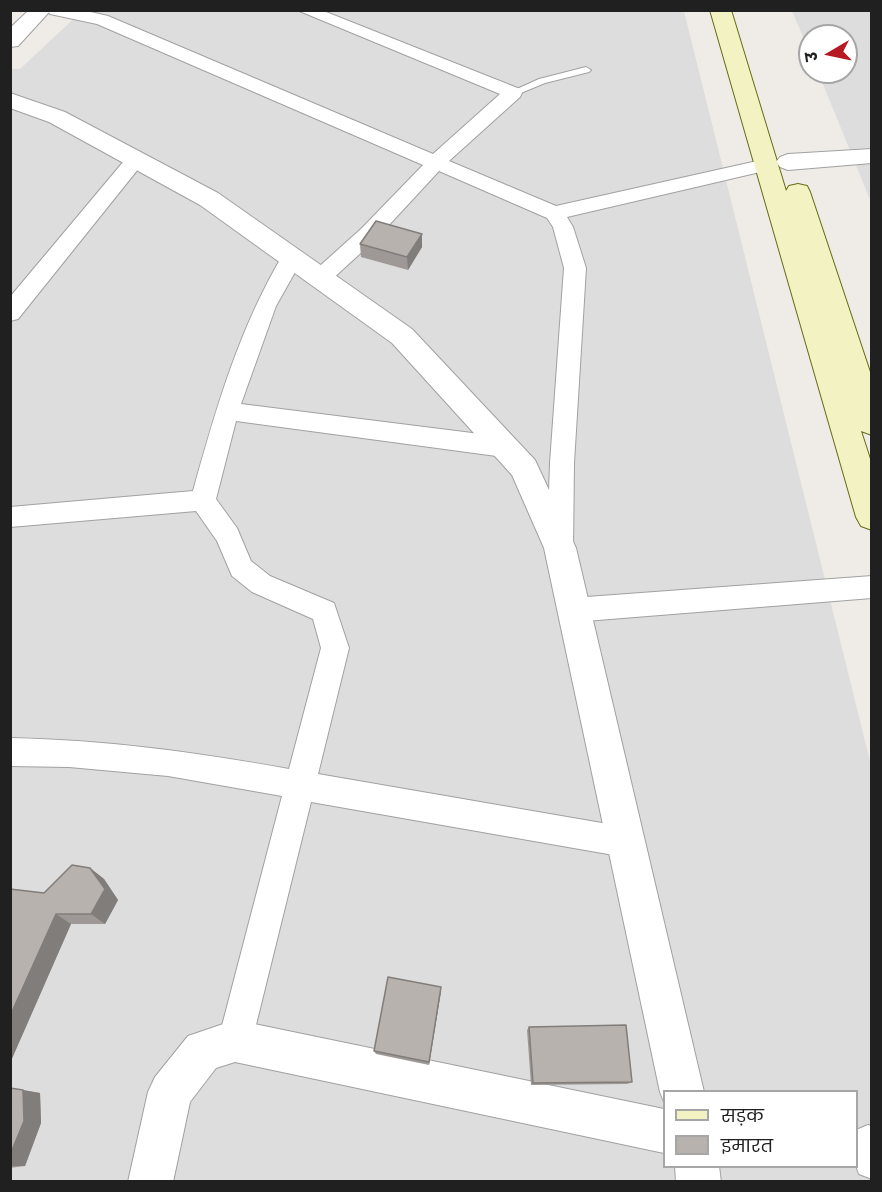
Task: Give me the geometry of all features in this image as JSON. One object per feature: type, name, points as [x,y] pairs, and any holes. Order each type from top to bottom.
[{"type":"main road","points":[[720,10],[870,414]]},
{"type":"main road","points":[[740,10],[777,164],[872,517]]},
{"type":"street","points":[[10,41],[41,10]]},
{"type":"street","points":[[56,10],[102,20],[554,213],[563,227],[575,268],[562,463],[560,548]]},
{"type":"street","points":[[305,10],[513,93]]},
{"type":"street","points":[[320,278],[356,248],[434,162],[485,113],[513,93]]},
{"type":"street","points":[[10,100],[57,117],[209,199],[402,336],[524,468],[560,548],[624,842],[682,1090]]},
{"type":"street","points":[[554,213],[777,164],[872,156]]},
{"type":"street","points":[[10,313],[136,159]]},
{"type":"street","points":[[235,1041],[335,648],[324,611],[261,584],[241,568],[228,536],[203,500],[227,411],[265,306],[292,258]]},
{"type":"street","points":[[227,411],[504,447]]},
{"type":"street","points":[[10,517],[203,500]]},
{"type":"street","points":[[573,610],[872,587]]},
{"type":"street","points":[[10,752],[69,753],[168,762],[624,842]]},
{"type":"street","points":[[150,1182],[170,1092],[203,1051],[235,1041],[663,1131]]},
{"type":"lane","points":[[513,93],[542,81],[586,70]]},
{"type":"shaded area","points":[[82,11],[684,11],[871,765],[871,1181],[11,1181],[10,69],[20,69]]},
{"type":"shaded area","points":[[792,11],[871,11],[871,202],[823,84],[858,84],[858,24],[798,25]]},
{"type":"building","points":[[376,221],[422,234],[407,257],[360,244]]},
{"type":"building","points":[[72,865],[90,868],[105,889],[91,914],[56,914],[10,1016],[10,889],[44,893]]},
{"type":"building","points":[[388,977],[441,987],[429,1062],[374,1051]]},
{"type":"building","points":[[626,1025],[632,1082],[533,1083],[529,1027]]},
{"type":"building","points":[[10,1088],[23,1090],[24,1121],[10,1155]]}]
